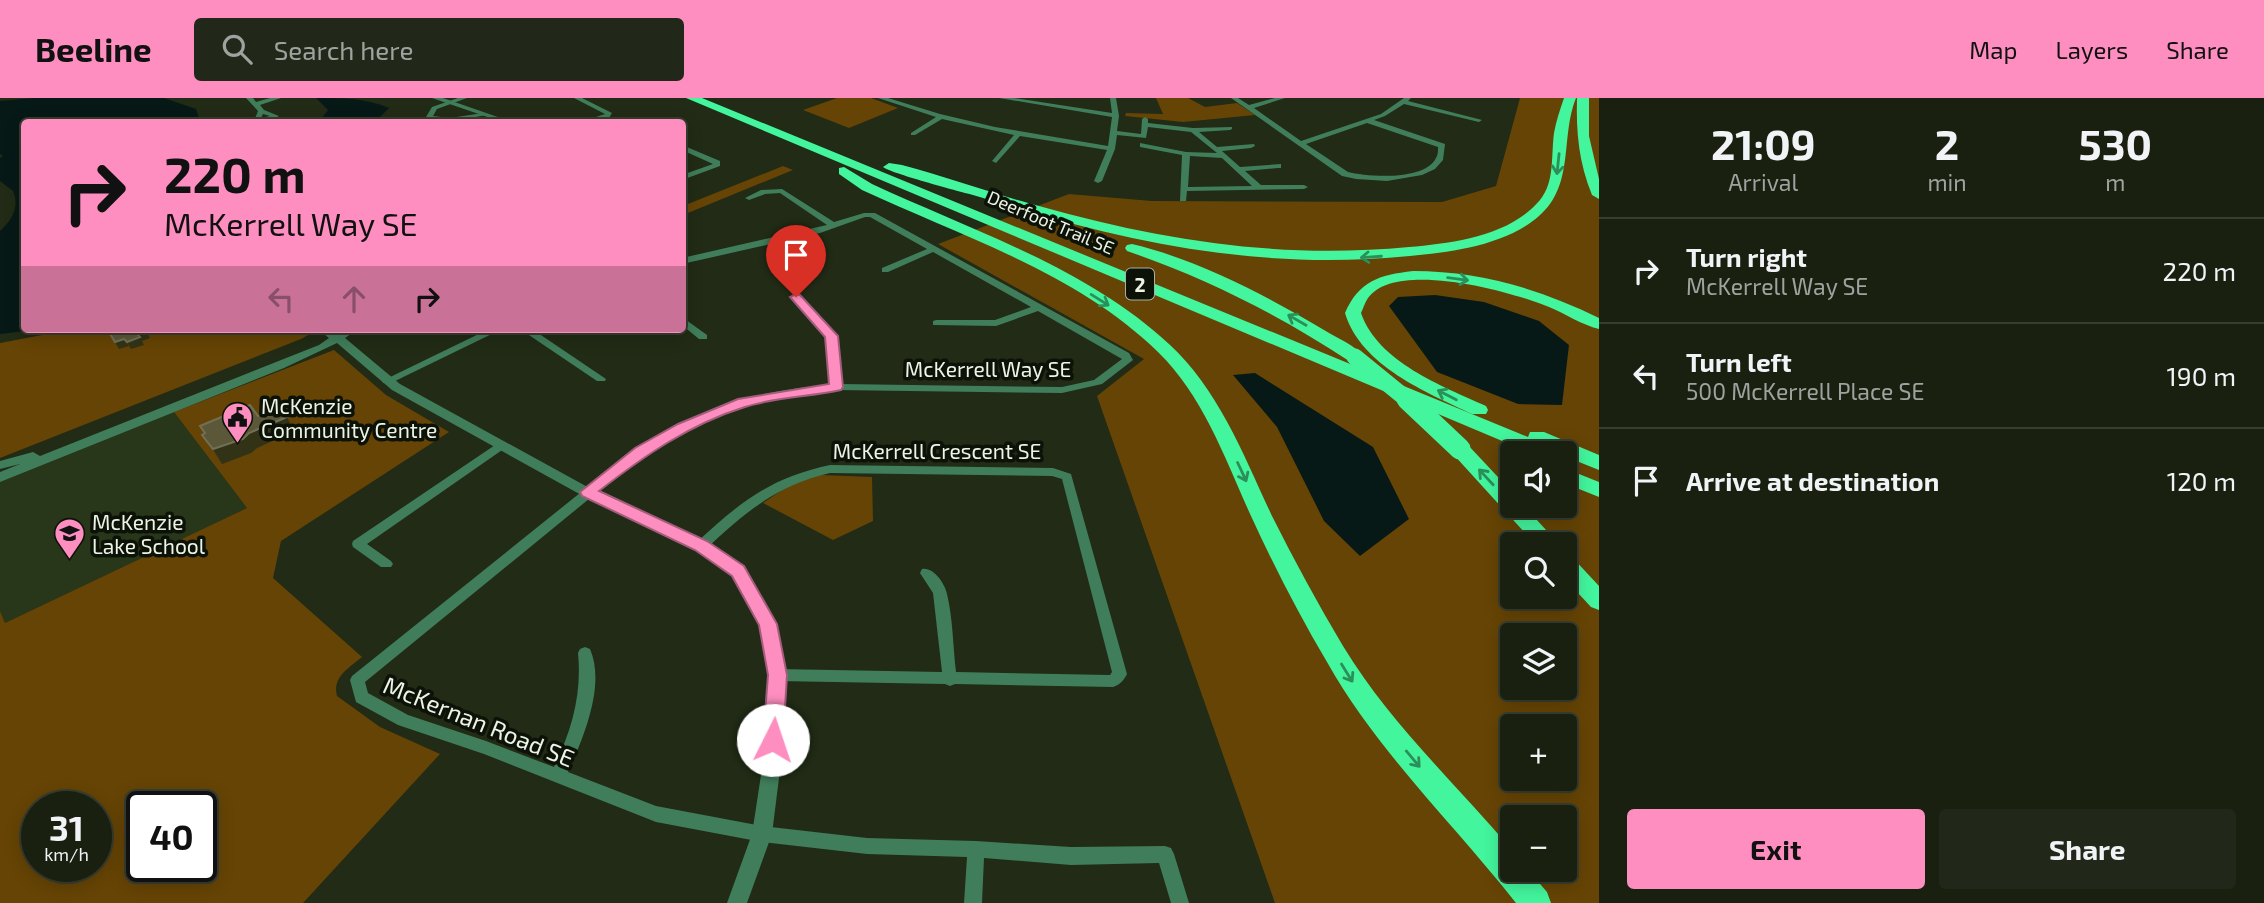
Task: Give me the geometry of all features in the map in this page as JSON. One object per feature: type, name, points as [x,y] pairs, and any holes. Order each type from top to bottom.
[{"type":"highway","name":"Deerfoot Trail SE","points":[[673,98],[1500,448]]},
{"type":"highway","name":"Deerfoot Trail SE","points":[[692,98],[1519,441]]},
{"type":"highway","points":[[888,167],[902,169],[1061,219],[1171,244],[1314,258],[1388,255],[1469,242],[1518,225],[1532,215],[1545,203],[1554,189],[1559,167],[1561,124],[1570,98]]},
{"type":"highway","points":[[1583,98],[1581,139],[1584,157],[1599,195]]},
{"type":"highway","points":[[732,114],[775,126],[888,167],[1173,261],[1228,283],[1304,323],[1355,357],[1419,409],[1500,492]]},
{"type":"highway","points":[[844,170],[870,188],[1087,291],[1125,316],[1178,363],[1204,397],[1275,544],[1342,665],[1383,723],[1536,903]]},
{"type":"highway","points":[[1599,324],[1516,290],[1440,277],[1415,276],[1384,282],[1362,295],[1352,309],[1358,331],[1384,356],[1411,375],[1457,400],[1599,463]]},
{"type":"highway","points":[[1524,518],[1537,532]]},
{"type":"highway","points":[[1577,577],[1599,601]]},
{"type":"highway","points":[[1443,794],[1524,903]]},
{"type":"street","points":[[252,101],[266,98]]},
{"type":"street","points":[[252,101],[278,98]]},
{"type":"street","points":[[436,98],[497,119]]},
{"type":"street","points":[[443,119],[429,117],[434,108],[464,98]]},
{"type":"street","points":[[577,98],[609,113],[607,117],[599,119]]},
{"type":"street","points":[[881,98],[939,118],[1111,149]]},
{"type":"street","points":[[1002,98],[1116,116]]},
{"type":"street","points":[[1098,181],[1111,149],[1114,133],[1116,116],[1113,98]]},
{"type":"street","points":[[1234,98],[1251,107],[1345,174],[1354,177],[1393,178],[1420,174],[1434,167],[1443,153],[1442,146],[1369,121]]},
{"type":"street","points":[[1251,107],[1282,98]]},
{"type":"street","points":[[1301,142],[1369,121],[1407,100],[1479,121]]},
{"type":"street","points":[[252,101],[262,111]]},
{"type":"street","points":[[457,119],[483,115]]},
{"type":"street","points":[[913,134],[939,118]]},
{"type":"street","points":[[1140,155],[1145,122],[1194,130],[1230,128]]},
{"type":"street","points":[[1194,130],[1260,189]]},
{"type":"street","points":[[1114,133],[1186,154],[1224,156]]},
{"type":"street","points":[[996,161],[1018,134]]},
{"type":"street","points":[[1215,149],[1251,146]]},
{"type":"street","points":[[686,149],[717,163],[716,166],[686,177]]},
{"type":"street","points":[[1183,199],[1186,154]]},
{"type":"street","points":[[1238,169],[1278,166]]},
{"type":"street","points":[[1184,189],[1304,187]]},
{"type":"street","points":[[749,198],[764,192],[782,191],[833,225]]},
{"type":"street","name":"McKerrell Way SE","points":[[588,492],[640,451],[683,427],[743,402],[836,387],[1062,390],[1098,382],[1128,360],[1125,355],[872,215],[817,231],[686,257]]},
{"type":"street","points":[[885,271],[934,249]]},
{"type":"street","points":[[796,297],[831,336],[836,387]]},
{"type":"street","points":[[936,323],[1004,322],[1039,307]]},
{"type":"street","points":[[686,323],[703,337]]},
{"type":"street","points":[[387,381],[489,333]]},
{"type":"street","points":[[530,333],[601,379]]},
{"type":"street","points":[[0,477],[335,334],[387,381],[588,492],[701,546],[738,571],[768,624],[777,675],[772,762],[762,834],[737,903]]},
{"type":"street","points":[[0,465],[180,401]]},
{"type":"street","points":[[386,564],[358,544],[501,445]]},
{"type":"street","name":"McKerrell Crescent SE","points":[[701,546],[747,505],[775,485],[807,473],[830,469],[1053,472],[1067,477],[1120,674],[1113,681],[777,675]]},
{"type":"street","name":"McKernan Road SE","points":[[588,492],[357,680],[360,697],[403,720],[486,748],[656,814],[762,834]]},
{"type":"street","points":[[927,573],[940,592],[950,680]]},
{"type":"street","points":[[557,777],[585,709],[589,676],[585,653]]},
{"type":"street","points":[[762,834],[867,846],[976,849],[1071,856],[1165,854],[1180,903]]},
{"type":"street","points":[[973,903],[976,849]]},
{"type":"shaded area","points":[[36,98],[164,98],[196,109],[199,118],[21,119],[21,332],[0,334],[0,231],[11,218],[16,202],[13,191],[0,181],[0,158],[3,156],[0,154],[0,101]]},
{"type":"shaded area","points":[[316,98],[363,100],[389,108],[378,119],[321,119],[328,110]]},
{"type":"shaded area","points":[[837,98],[871,98],[898,108],[849,128],[803,110]]},
{"type":"shaded area","points":[[1156,98],[1188,98],[1205,107],[1237,103],[1255,115],[1183,122],[1125,116],[1126,113],[1163,114]]},
{"type":"shaded area","points":[[1520,98],[1599,98],[1599,903],[1275,903],[1097,396],[1144,359],[938,244],[1069,194],[1152,201],[1442,202],[1496,186]]},
{"type":"shaded area","points":[[783,166],[793,170],[686,214],[686,205]]},
{"type":"shaded area","points":[[1435,295],[1484,302],[1539,321],[1569,345],[1562,405],[1518,404],[1437,372],[1389,306],[1398,297]]},
{"type":"shaded area","points":[[53,333],[312,333],[0,458],[0,343]]},
{"type":"shaded area","points":[[334,350],[386,395],[449,432],[281,541],[273,578],[362,657],[339,678],[337,696],[380,727],[440,754],[303,903],[0,903],[0,611],[5,623],[247,508],[174,412]]},
{"type":"shaded area","points":[[1255,373],[1373,447],[1409,519],[1360,556],[1324,521],[1277,427],[1233,375]]},
{"type":"shaded area","name":"McKenzie Lake School","points":[[174,412],[247,508],[5,623],[0,611],[0,480]]},
{"type":"shaded area","points":[[821,475],[872,477],[873,521],[833,540],[763,503],[792,483]]},
{"type":"building","points":[[109,333],[140,333],[137,334],[140,337],[127,342],[124,339],[115,342]]},
{"type":"building","points":[[250,405],[258,416],[279,407],[287,417],[249,433],[243,439],[213,449],[202,435],[205,433],[200,426]]},
{"type":"place","name":"McKenzie Community Centre","points":[[238,444]]},
{"type":"place","name":"McKenzie Lake School","points":[[69,560]]},
{"type":"route","points":[[773,740],[777,675],[768,624],[738,571],[701,546],[588,492],[640,451],[683,427],[743,402],[836,387],[831,336],[796,297]]}]
